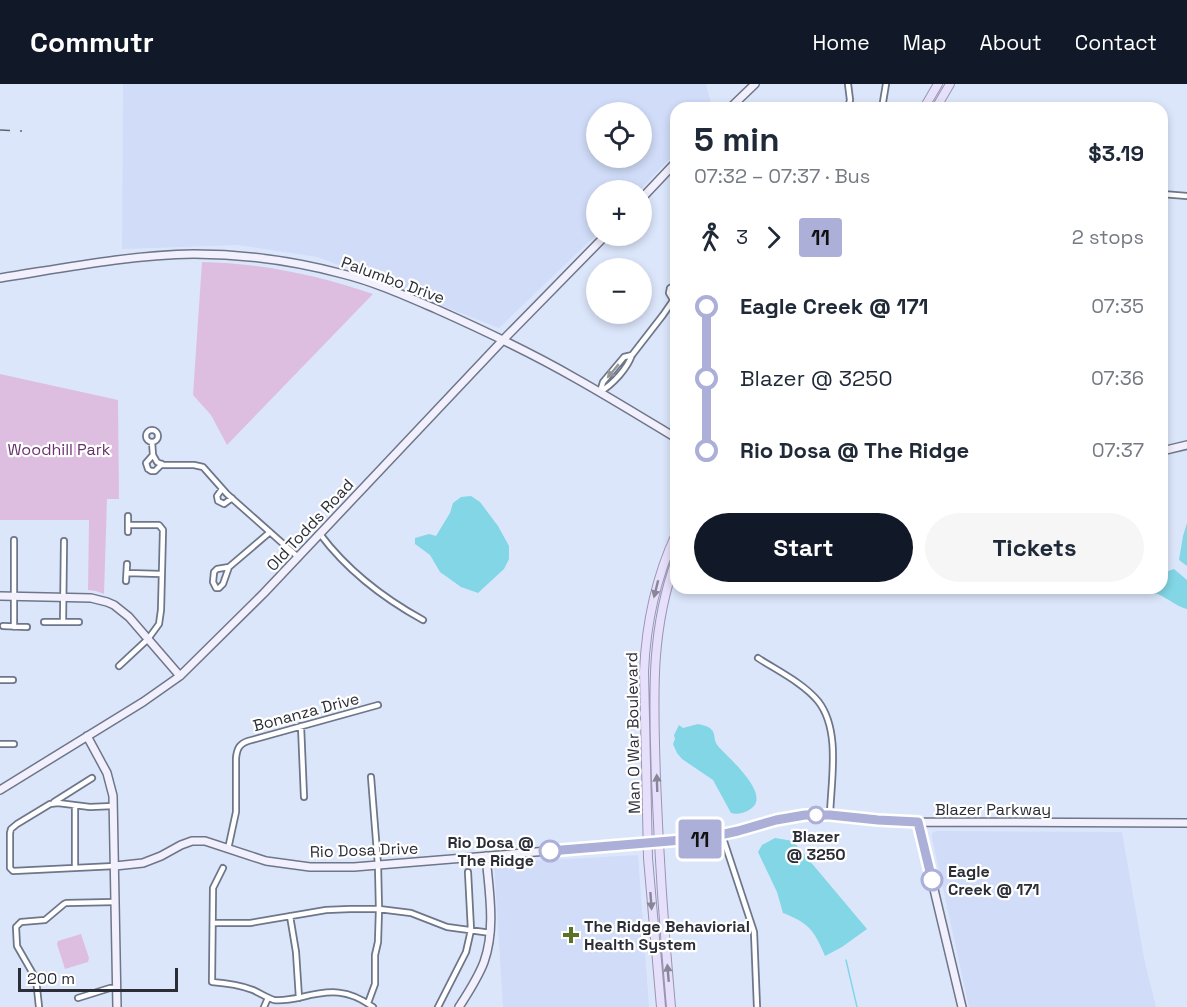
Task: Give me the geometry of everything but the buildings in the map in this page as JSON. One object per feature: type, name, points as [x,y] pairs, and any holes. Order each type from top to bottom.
[{"type":"main road","points":[[928,102],[938,84]]},
{"type":"main road","points":[[940,102],[950,84]]},
{"type":"main road","name":"Man O War Boulevard","points":[[661,1007],[648,843],[643,690],[650,614],[659,579],[670,550]]},
{"type":"main road","name":"Man O War Boulevard","points":[[670,579],[655,657],[654,693],[662,901],[671,1007]]},
{"type":"street","points":[[736,102],[755,84]]},
{"type":"street","points":[[848,84],[850,102]]},
{"type":"street","points":[[883,102],[886,84]]},
{"type":"street","points":[[652,187],[670,168]]},
{"type":"street","points":[[1168,194],[1187,196]]},
{"type":"street","name":"Old Todds Road","points":[[0,790],[143,702],[180,676],[298,558],[503,340],[595,246]]},
{"type":"street","name":"Palumbo Drive","points":[[0,278],[168,255],[261,258],[301,264],[360,279],[419,302],[503,340],[600,392],[670,434]]},
{"type":"street","points":[[600,392],[603,382],[624,357],[632,355],[670,306]]},
{"type":"street","points":[[152,442],[155,460],[167,465],[200,466],[208,471],[222,489],[298,558]]},
{"type":"street","points":[[1168,450],[1187,445]]},
{"type":"street","points":[[153,455],[146,464],[148,469],[155,471],[162,464]]},
{"type":"street","points":[[222,489],[217,496],[218,501],[222,504],[232,498]]},
{"type":"street","points":[[128,516],[128,532]]},
{"type":"street","points":[[118,666],[148,639],[160,619],[163,534],[161,527],[128,525]]},
{"type":"street","points":[[229,567],[217,569],[214,572],[213,585],[216,588],[223,584],[229,567],[270,532]]},
{"type":"street","points":[[320,534],[340,558],[367,584],[423,620]]},
{"type":"street","points":[[14,540],[14,627]]},
{"type":"street","points":[[63,622],[64,541]]},
{"type":"street","points":[[126,581],[128,564]]},
{"type":"street","points":[[127,573],[161,574]]},
{"type":"street","points":[[0,596],[91,598],[107,602],[129,617],[180,676]]},
{"type":"street","points":[[44,622],[79,622]]},
{"type":"street","points":[[3,626],[27,627]]},
{"type":"street","points":[[758,658],[796,682],[819,702],[825,712],[831,728],[833,746],[830,815]]},
{"type":"street","points":[[0,680],[13,680]]},
{"type":"street","name":"Bonanza Drive","points":[[228,849],[236,812],[237,749],[240,745],[378,705]]},
{"type":"street","points":[[301,726],[304,796]]},
{"type":"street","points":[[87,736],[109,780],[114,806],[117,1007]]},
{"type":"street","points":[[0,744],[14,744]]},
{"type":"street","points":[[223,868],[213,888],[212,982],[238,985],[273,1000],[291,1000],[323,992],[342,992],[370,1005],[375,984],[379,909],[371,777]]},
{"type":"street","points":[[92,778],[11,829],[10,868],[16,872],[115,866]]},
{"type":"street","points":[[50,804],[114,806]]},
{"type":"street","points":[[75,806],[75,868]]},
{"type":"street","name":"Blazer Parkway","points":[[659,841],[722,835],[805,815],[918,822],[1187,823]]},
{"type":"street","points":[[918,822],[962,1007]]},
{"type":"street","points":[[722,835],[754,932],[757,1007]]},
{"type":"street","name":"Rio Dosa Drive","points":[[115,866],[143,863],[192,841],[205,841],[266,861],[310,867],[343,867],[659,841]]},
{"type":"street","points":[[459,1007],[484,963],[491,933],[486,856]]},
{"type":"street","points":[[438,1007],[466,952],[471,930],[468,872]]},
{"type":"street","points":[[39,1007],[35,976],[17,946],[16,927],[18,924],[45,920],[64,903],[116,902]]},
{"type":"street","points":[[213,923],[250,923],[326,910],[379,909],[411,913],[447,927],[491,933]]},
{"type":"street","points":[[290,916],[296,952],[299,998]]},
{"type":"street","points":[[78,998],[117,988]]},
{"type":"street","points":[[264,1007],[268,998]]},
{"type":"shaded area","points":[[123,84],[706,84],[710,102],[670,102],[670,158],[649,180],[586,180],[586,245],[499,328],[318,257],[237,245],[122,249]]},
{"type":"shaded area","points":[[936,831],[1122,832],[1144,958],[1156,1007],[969,1007],[932,838],[932,833]]},
{"type":"shaded area","name":"The Ridge Behaviorial Health System","points":[[638,855],[649,1007],[503,1007],[494,863]]},
{"type":"green space","points":[[202,262],[289,271],[373,294],[227,445],[211,415],[193,395]]},
{"type":"green space","name":"Woodhill Park","points":[[0,374],[118,400],[119,499],[107,499],[104,594],[88,590],[89,520],[0,520]]},
{"type":"green space","points":[[81,934],[89,958],[88,962],[65,969],[58,941]]},
{"type":"water","points":[[471,496],[480,502],[498,526],[509,546],[509,559],[504,569],[478,593],[461,587],[440,572],[430,555],[415,544],[415,538],[429,534],[436,536],[450,513],[453,503],[461,497]]},
{"type":"water","points":[[1187,523],[1187,566],[1179,560]]},
{"type":"water","points":[[1174,569],[1187,580],[1187,609],[1157,594],[1168,594],[1168,571]]},
{"type":"water","points":[[698,724],[713,731],[716,744],[753,786],[756,796],[755,804],[749,810],[736,814],[731,813],[713,780],[682,759],[677,753],[673,744],[679,725],[683,728]]},
{"type":"water","points":[[775,838],[793,841],[867,929],[825,956],[810,928],[783,913],[777,892],[758,852],[762,845]]},
{"type":"waterway","points":[[846,960],[857,1007]]},
{"type":"railway","points":[[0,130],[22,131]]},
{"type":"bus line","name":"11","points":[[550,851],[706,838],[785,818],[830,815],[918,822],[932,880]]},
{"type":"place","name":"Blazer @ 3250","points":[[816,815]]},
{"type":"place","name":"Rio Dosa @ The Ridge","points":[[550,851]]},
{"type":"place","name":"Eagle Creek @ 171","points":[[932,880]]},
{"type":"place","name":"The Ridge Behaviorial Health System","points":[[571,935]]}]
